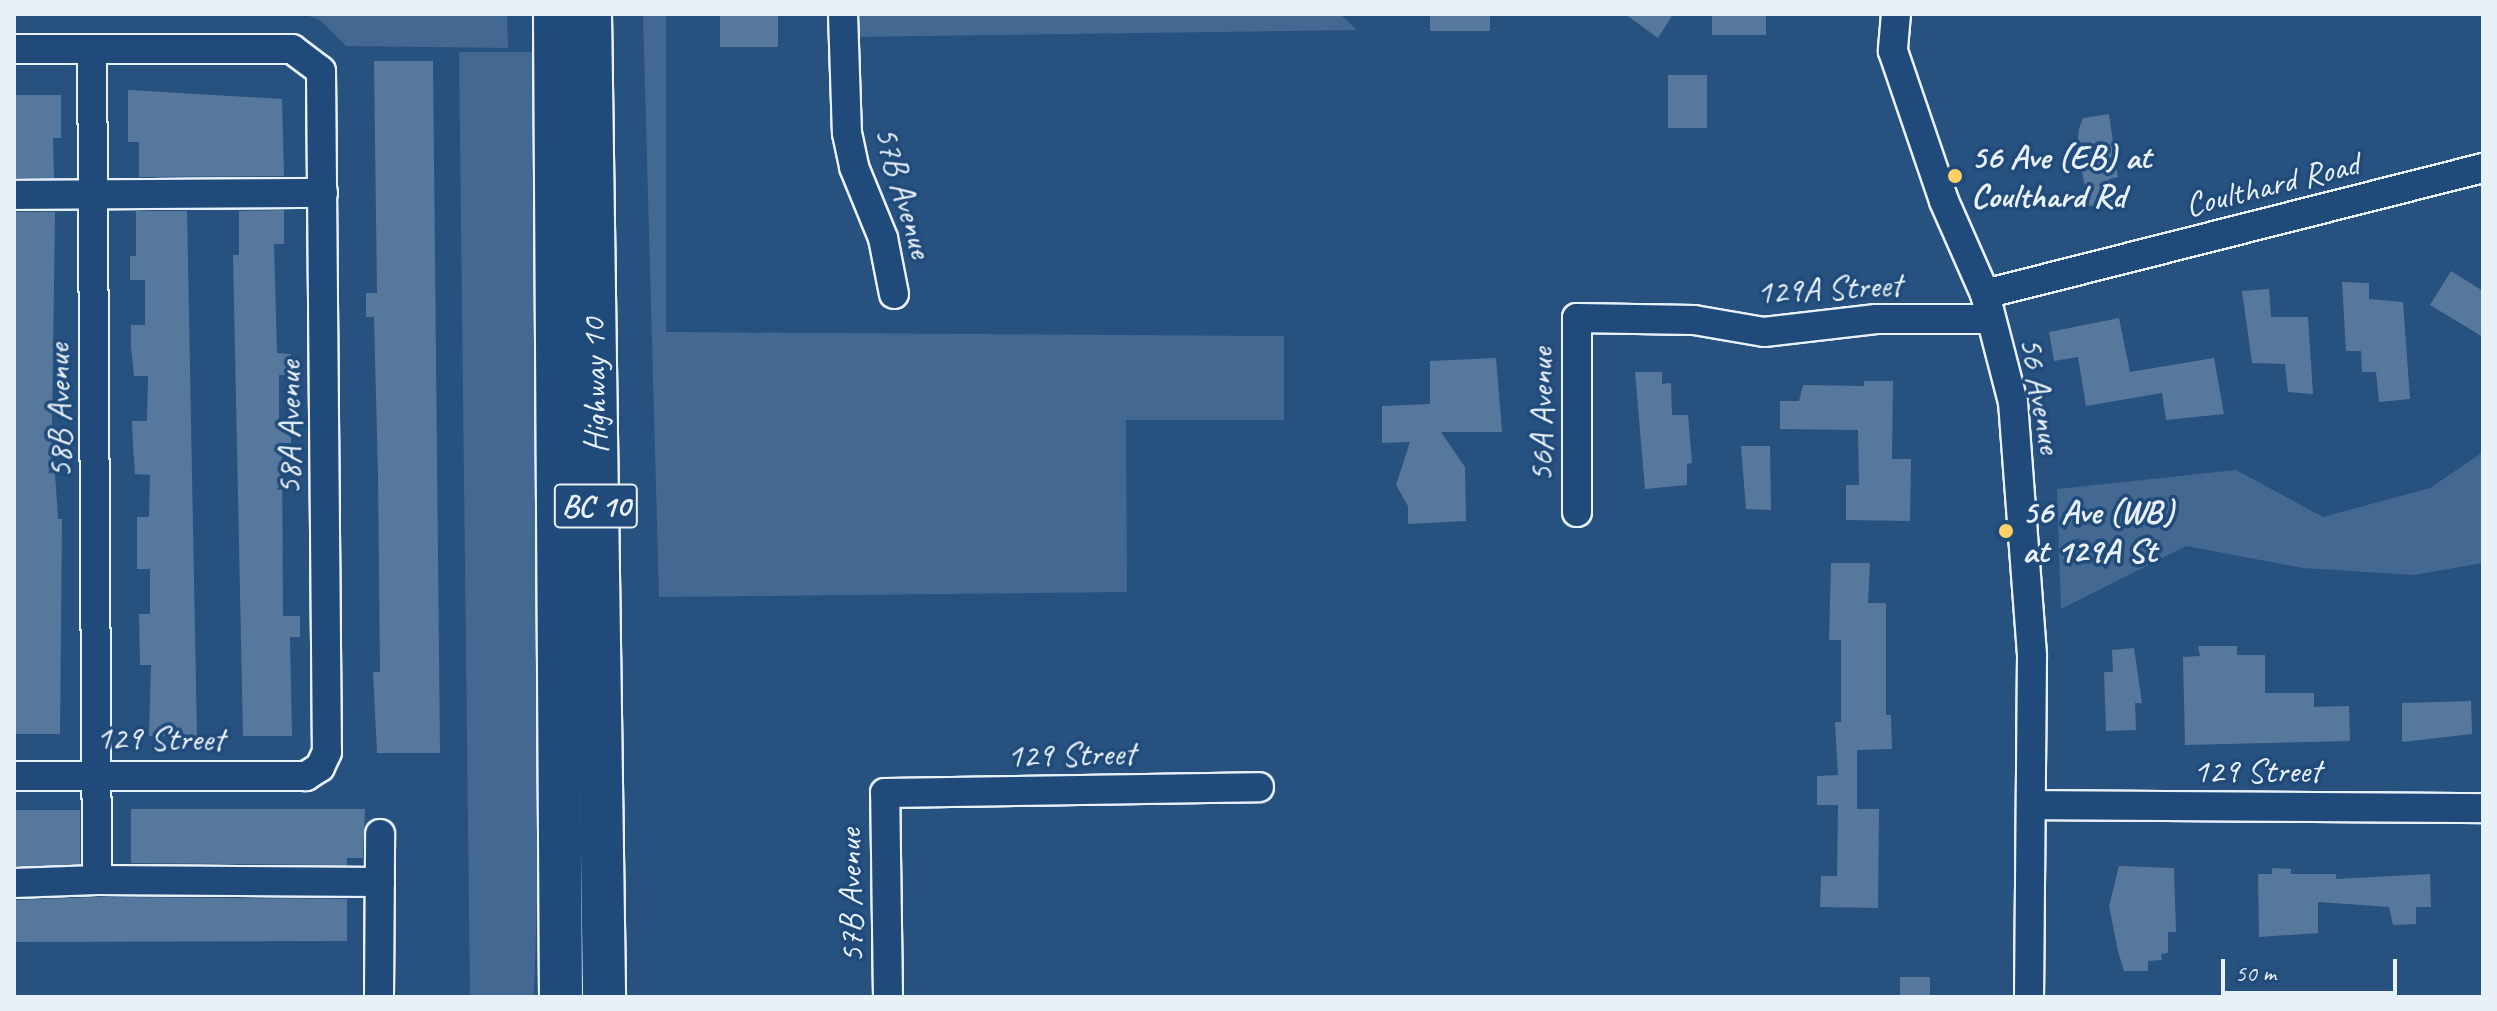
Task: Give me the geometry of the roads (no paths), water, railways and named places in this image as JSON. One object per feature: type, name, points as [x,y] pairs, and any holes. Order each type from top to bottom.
[{"type":"highway","name":"Highway 10","points":[[555,14],[561,997]]},
{"type":"highway","name":"Highway 10","points":[[590,14],[604,997]]},
{"type":"street","name":"57B Avenue","points":[[843,14],[847,133],[854,167],[887,253],[894,294]]},
{"type":"street","name":"56 Avenue","points":[[1896,14],[1893,51],[1944,201],[1988,306],[2013,402],[2032,656],[2029,997]]},
{"type":"street","points":[[14,49],[92,49]]},
{"type":"street","name":"58A Avenue","points":[[92,49],[292,49],[321,71],[327,752],[320,767],[306,776]]},
{"type":"street","name":"58B Avenue","points":[[92,49],[99,772],[97,880]]},
{"type":"street","name":"Coulthard Road","points":[[1988,306],[2483,168]]},
{"type":"street","points":[[14,195],[323,193]]},
{"type":"street","name":"129A Street","points":[[1577,318],[1694,320],[1764,332],[1988,306]]},
{"type":"street","name":"56A Avenue","points":[[1577,318],[1577,512]]},
{"type":"street","name":"129 Street","points":[[14,776],[99,772],[306,776]]},
{"type":"street","name":"129 Street","points":[[885,793],[1259,787]]},
{"type":"street","name":"57B Avenue","points":[[885,793],[888,997]]},
{"type":"street","name":"129 Street","points":[[2031,805],[2483,808]]},
{"type":"street","points":[[379,997],[380,834]]},
{"type":"street","points":[[14,883],[97,880],[380,882]]},
{"type":"place","name":"56 Ave (EB) at Coulthard Rd","points":[[1955,176]]},
{"type":"place","name":"56 Ave (WB) at 129A St","points":[[2006,531]]}]
